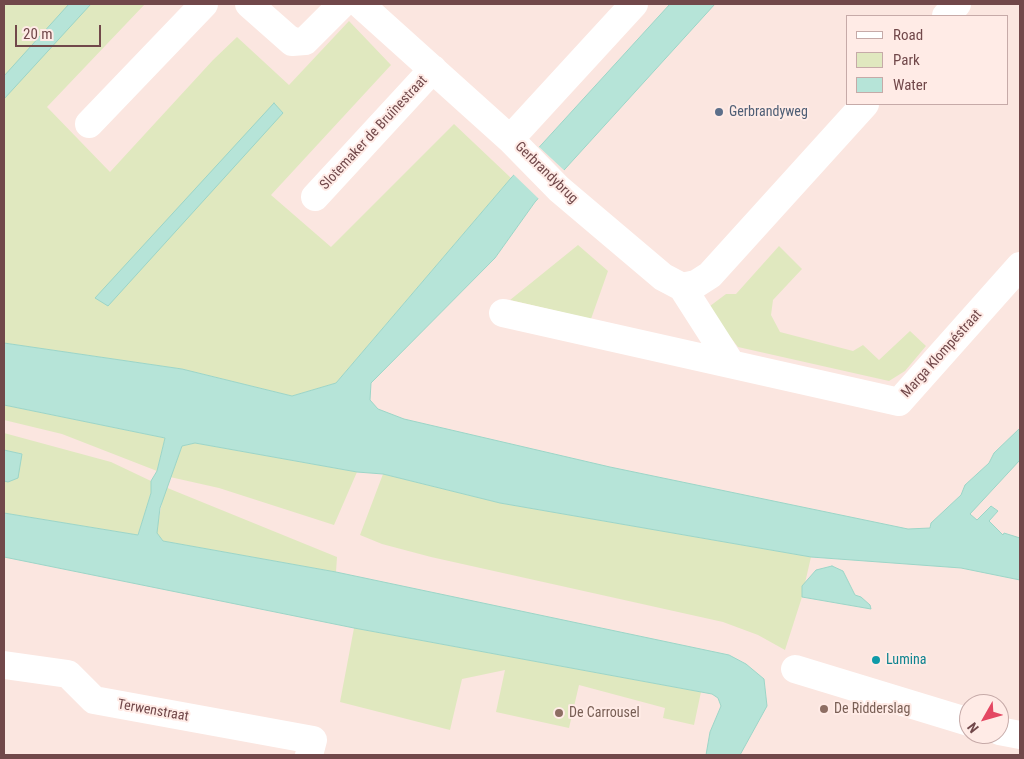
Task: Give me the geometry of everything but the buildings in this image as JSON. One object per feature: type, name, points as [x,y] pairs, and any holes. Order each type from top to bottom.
[{"type":"street","points":[[89,124],[204,4]]},
{"type":"street","points":[[249,4],[292,42],[305,41],[342,4]]},
{"type":"street","name":"Slotemaker de Bruïnestraat","points":[[360,4],[517,148]]},
{"type":"street","points":[[517,148],[634,4]]},
{"type":"street","points":[[947,15],[957,4]]},
{"type":"street","name":"Slotemaker de Bruïnestraat","points":[[315,197],[433,69]]},
{"type":"street","points":[[730,362],[682,286],[696,284],[710,275],[864,105]]},
{"type":"street","name":"Gerbrandybrug","points":[[517,148],[559,189],[663,277],[682,286]]},
{"type":"street","name":"Marga Klompéstraat","points":[[503,312],[730,362],[899,402],[1020,266]]},
{"type":"street","name":"Terwenstraat","points":[[4,665],[68,674],[94,700],[311,748]]},
{"type":"street","points":[[795,669],[959,719]]},
{"type":"green space","points":[[4,4],[145,4],[47,107],[110,172],[213,60],[237,37],[289,85],[349,21],[391,65],[271,195],[331,247],[454,124],[511,178],[336,383],[292,396],[182,369],[4,343]]},
{"type":"green space","points":[[578,245],[608,271],[591,319],[510,300]]},
{"type":"green space","points":[[779,246],[802,269],[773,300],[771,315],[780,332],[853,351],[863,345],[879,360],[910,331],[926,346],[905,371],[889,381],[738,347],[710,311],[710,306],[726,294],[736,294]]},
{"type":"green space","points":[[4,405],[165,438],[157,471],[62,434],[4,420]]},
{"type":"green space","points":[[4,433],[111,462],[151,481],[151,493],[138,535],[4,513],[4,481],[8,482],[22,454],[4,450]]},
{"type":"green space","points":[[195,443],[357,472],[334,525],[219,488],[170,477],[182,446]]},
{"type":"green space","points":[[383,474],[500,503],[811,557],[805,583],[802,586],[802,597],[785,650],[758,635],[723,622],[431,557],[382,544],[360,535]]},
{"type":"green space","points":[[165,487],[337,557],[336,572],[163,541],[156,533]]},
{"type":"green space","points":[[354,628],[701,692],[694,725],[663,718],[665,708],[579,685],[569,728],[496,712],[505,670],[462,679],[450,730],[340,702]]},
{"type":"water","points":[[69,4],[91,4],[4,99],[4,76]]},
{"type":"water","points":[[670,4],[715,4],[535,202],[495,258],[371,383],[370,400],[378,409],[404,419],[610,467],[908,529],[930,528],[931,523],[961,495],[965,485],[989,463],[994,453],[1020,428],[1020,460],[970,514],[977,520],[991,506],[998,511],[989,521],[1003,535],[1004,533],[1020,538],[1020,580],[961,568],[811,557],[500,503],[383,474],[357,472],[195,443],[182,446],[160,508],[157,533],[163,541],[336,572],[729,655],[746,664],[764,679],[767,706],[740,755],[706,755],[710,732],[721,706],[718,698],[712,694],[354,628],[4,557],[4,513],[138,535],[151,493],[151,481],[157,471],[165,438],[4,405],[4,343],[182,369],[292,396],[336,383],[511,178]]},
{"type":"water","points":[[274,103],[283,113],[108,306],[95,298]]},
{"type":"water","points":[[4,450],[22,454],[18,478],[8,482],[4,481]]},
{"type":"water","points":[[832,566],[843,571],[855,595],[861,597],[870,605],[871,609],[802,597],[802,586],[816,570]]},
{"type":"pier","points":[[537,145],[566,172],[540,200],[512,173]]},
{"type":"place","name":"Gerbrandyweg","points":[[719,112]]},
{"type":"place","name":"Lumina","points":[[876,660]]},
{"type":"place","name":"De Ridderslag","points":[[824,709]]},
{"type":"place","name":"De Carrousel","points":[[559,713]]}]
